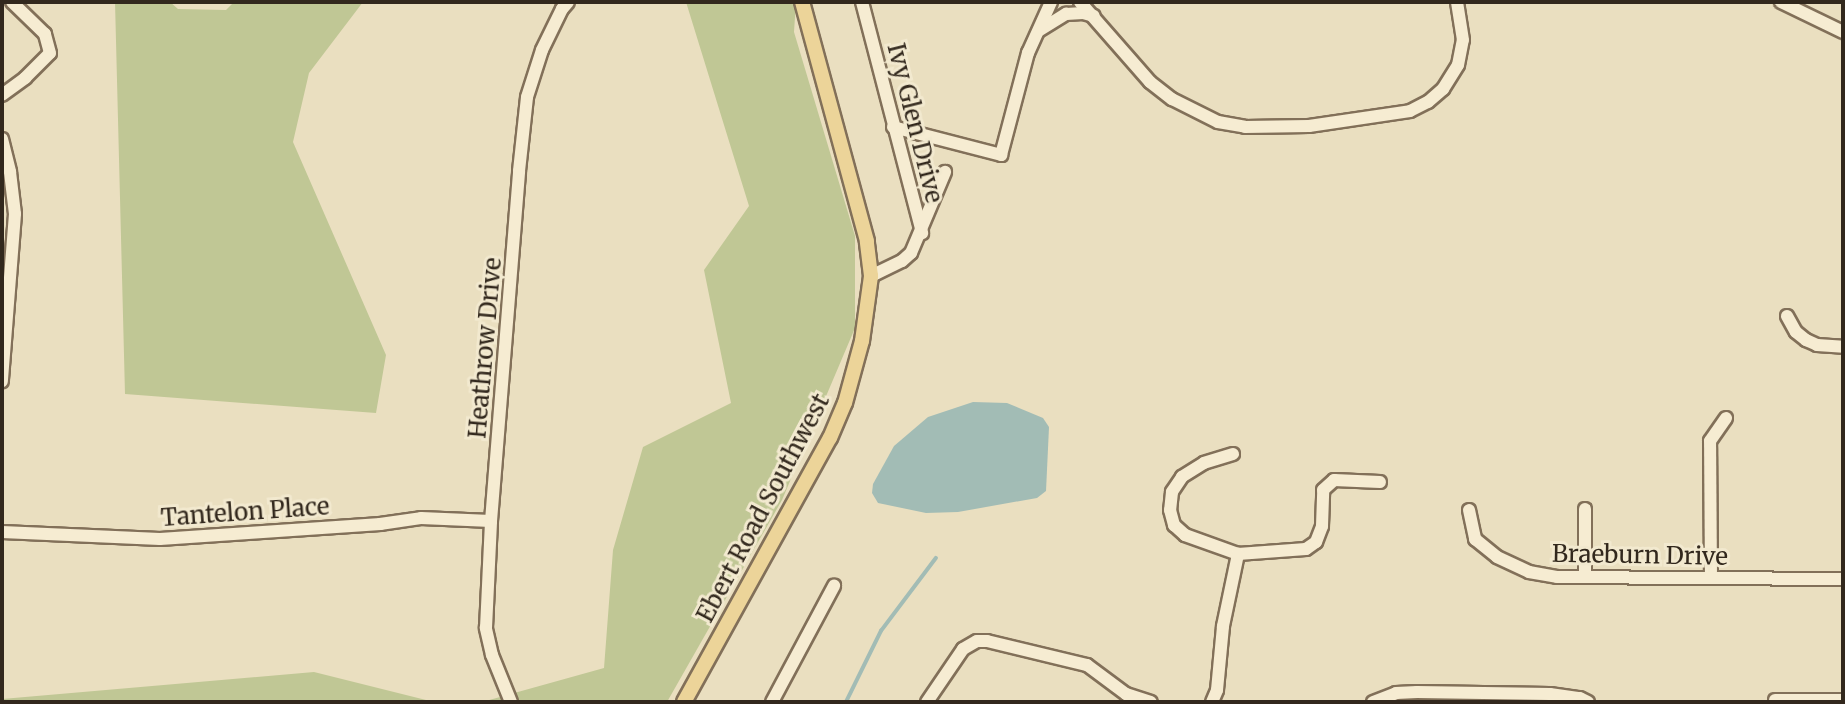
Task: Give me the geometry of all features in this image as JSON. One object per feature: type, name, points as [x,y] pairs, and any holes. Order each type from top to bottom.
[{"type":"main road","name":"Ebert Road Southwest","points":[[684,702],[794,507],[835,426],[856,367],[871,275],[867,241],[852,179],[812,47],[802,2]]},
{"type":"street","points":[[2,95],[25,78],[50,53],[45,34],[12,2]]},
{"type":"street","name":"Heathrow Drive","points":[[511,702],[492,655],[486,628],[491,521],[527,96],[542,50],[568,2]]},
{"type":"street","name":"Ivy Glen Drive","points":[[862,2],[922,233]]},
{"type":"street","points":[[893,127],[1001,155],[1028,53],[1051,2]]},
{"type":"street","points":[[1080,2],[1150,82],[1193,111],[1218,122],[1245,127],[1309,126],[1410,111],[1428,102],[1443,89],[1458,65],[1463,40],[1457,2]]},
{"type":"street","points":[[1781,2],[1843,32]]},
{"type":"street","points":[[1040,30],[1066,14],[1083,13],[1094,16]]},
{"type":"street","points":[[2,139],[10,172],[15,214],[2,381]]},
{"type":"street","name":"Ivy Glen Drive","points":[[922,233],[945,172]]},
{"type":"street","points":[[871,275],[902,261],[911,253],[922,233]]},
{"type":"street","points":[[1787,316],[1796,332],[1806,340],[1817,345],[1843,347]]},
{"type":"street","points":[[1711,577],[1710,441],[1727,418]]},
{"type":"street","points":[[1233,454],[1204,463],[1182,477],[1172,492],[1170,510],[1174,525],[1185,536],[1238,554],[1306,549],[1317,542],[1322,526],[1323,490],[1334,480],[1380,482]]},
{"type":"street","points":[[1585,577],[1586,509]]},
{"type":"street","name":"Braeburn Drive","points":[[1469,510],[1475,539],[1497,557],[1529,572],[1585,577],[1843,579]]},
{"type":"street","name":"Tantelon Place","points":[[2,532],[160,539],[380,524],[421,518],[491,521]]},
{"type":"street","points":[[1212,702],[1217,690],[1223,626],[1238,554]]},
{"type":"street","points":[[772,702],[834,586]]},
{"type":"street","points":[[927,702],[964,649],[976,641],[988,641],[1087,665],[1126,694],[1151,702]]},
{"type":"street","points":[[1373,702],[1396,693],[1505,698],[1550,694],[1580,698],[1588,702]]},
{"type":"street","points":[[1775,700],[1843,700]]},
{"type":"green space","points":[[115,2],[170,2],[178,9],[226,10],[234,2],[363,2],[309,73],[293,142],[386,355],[376,413],[125,394]]},
{"type":"green space","points":[[686,2],[796,2],[794,32],[855,236],[855,328],[782,500],[667,702],[482,702],[604,668],[613,550],[643,447],[731,403],[704,270],[749,206]]},
{"type":"green space","points":[[314,672],[434,702],[2,702],[2,699]]},
{"type":"water","points":[[973,402],[1007,403],[1043,418],[1049,427],[1046,491],[1037,498],[958,512],[926,513],[878,503],[872,493],[873,484],[894,446],[928,417]]},
{"type":"waterway","points":[[846,702],[881,631],[936,558]]}]
